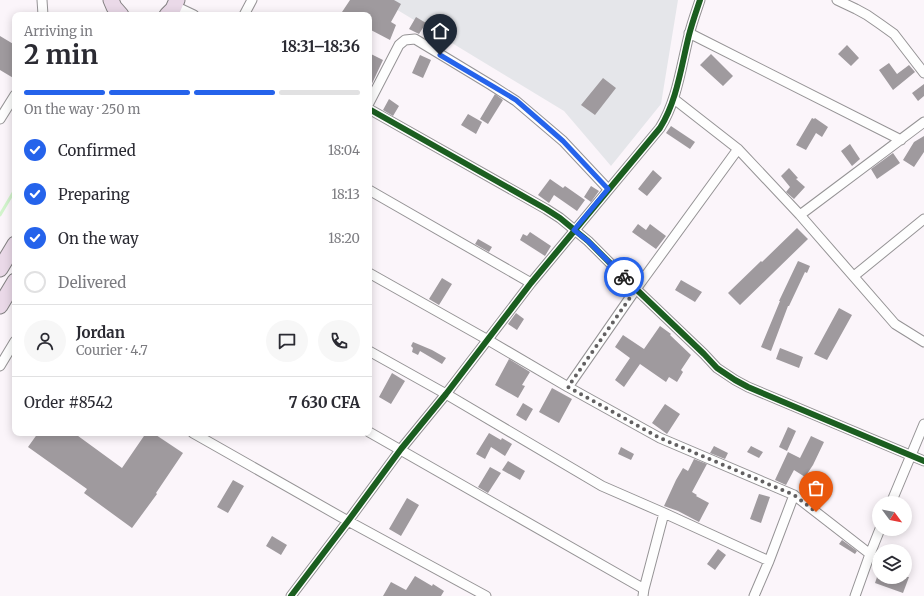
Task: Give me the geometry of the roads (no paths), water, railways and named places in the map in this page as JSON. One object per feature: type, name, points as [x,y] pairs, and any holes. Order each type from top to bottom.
[{"type":"highway","points":[[110,6],[118,12]]},
{"type":"highway","points":[[0,269],[12,249]]},
{"type":"highway","points":[[0,306],[12,286]]},
{"type":"street","points":[[42,0],[43,12]]},
{"type":"street","points":[[246,12],[252,0]]},
{"type":"street","points":[[291,596],[401,449],[446,394],[531,283],[660,128],[667,117],[674,99],[689,32],[700,0]]},
{"type":"street","points":[[837,0],[867,15],[894,34],[924,73]]},
{"type":"street","points":[[173,7],[186,12]]},
{"type":"street","points":[[689,32],[900,140]]},
{"type":"street","points":[[372,98],[399,45],[405,40],[415,40],[516,100],[563,141],[608,189]]},
{"type":"street","points":[[0,119],[12,99]]},
{"type":"street","points":[[674,99],[738,149],[800,215],[896,324],[924,342]]},
{"type":"street","points":[[372,111],[560,218],[588,241],[717,368],[735,380],[748,387],[924,461]]},
{"type":"street","points":[[800,215],[924,122]]},
{"type":"street","points":[[568,387],[636,289],[738,149]]},
{"type":"street","points":[[372,192],[531,283]]},
{"type":"street","points":[[854,276],[924,219]]},
{"type":"street","points":[[372,275],[660,438],[794,495],[870,554]]},
{"type":"street","points":[[0,366],[12,346]]},
{"type":"street","points":[[372,353],[446,394],[602,486],[769,561]]},
{"type":"street","points":[[894,496],[924,424]]},
{"type":"street","points":[[372,434],[401,449],[643,592],[664,513]]},
{"type":"street","points":[[198,436],[348,521],[486,596]]},
{"type":"street","points":[[754,596],[794,495]]},
{"type":"street","points":[[855,596],[877,536]]},
{"type":"waterway","points":[[0,215],[12,195]]}]
